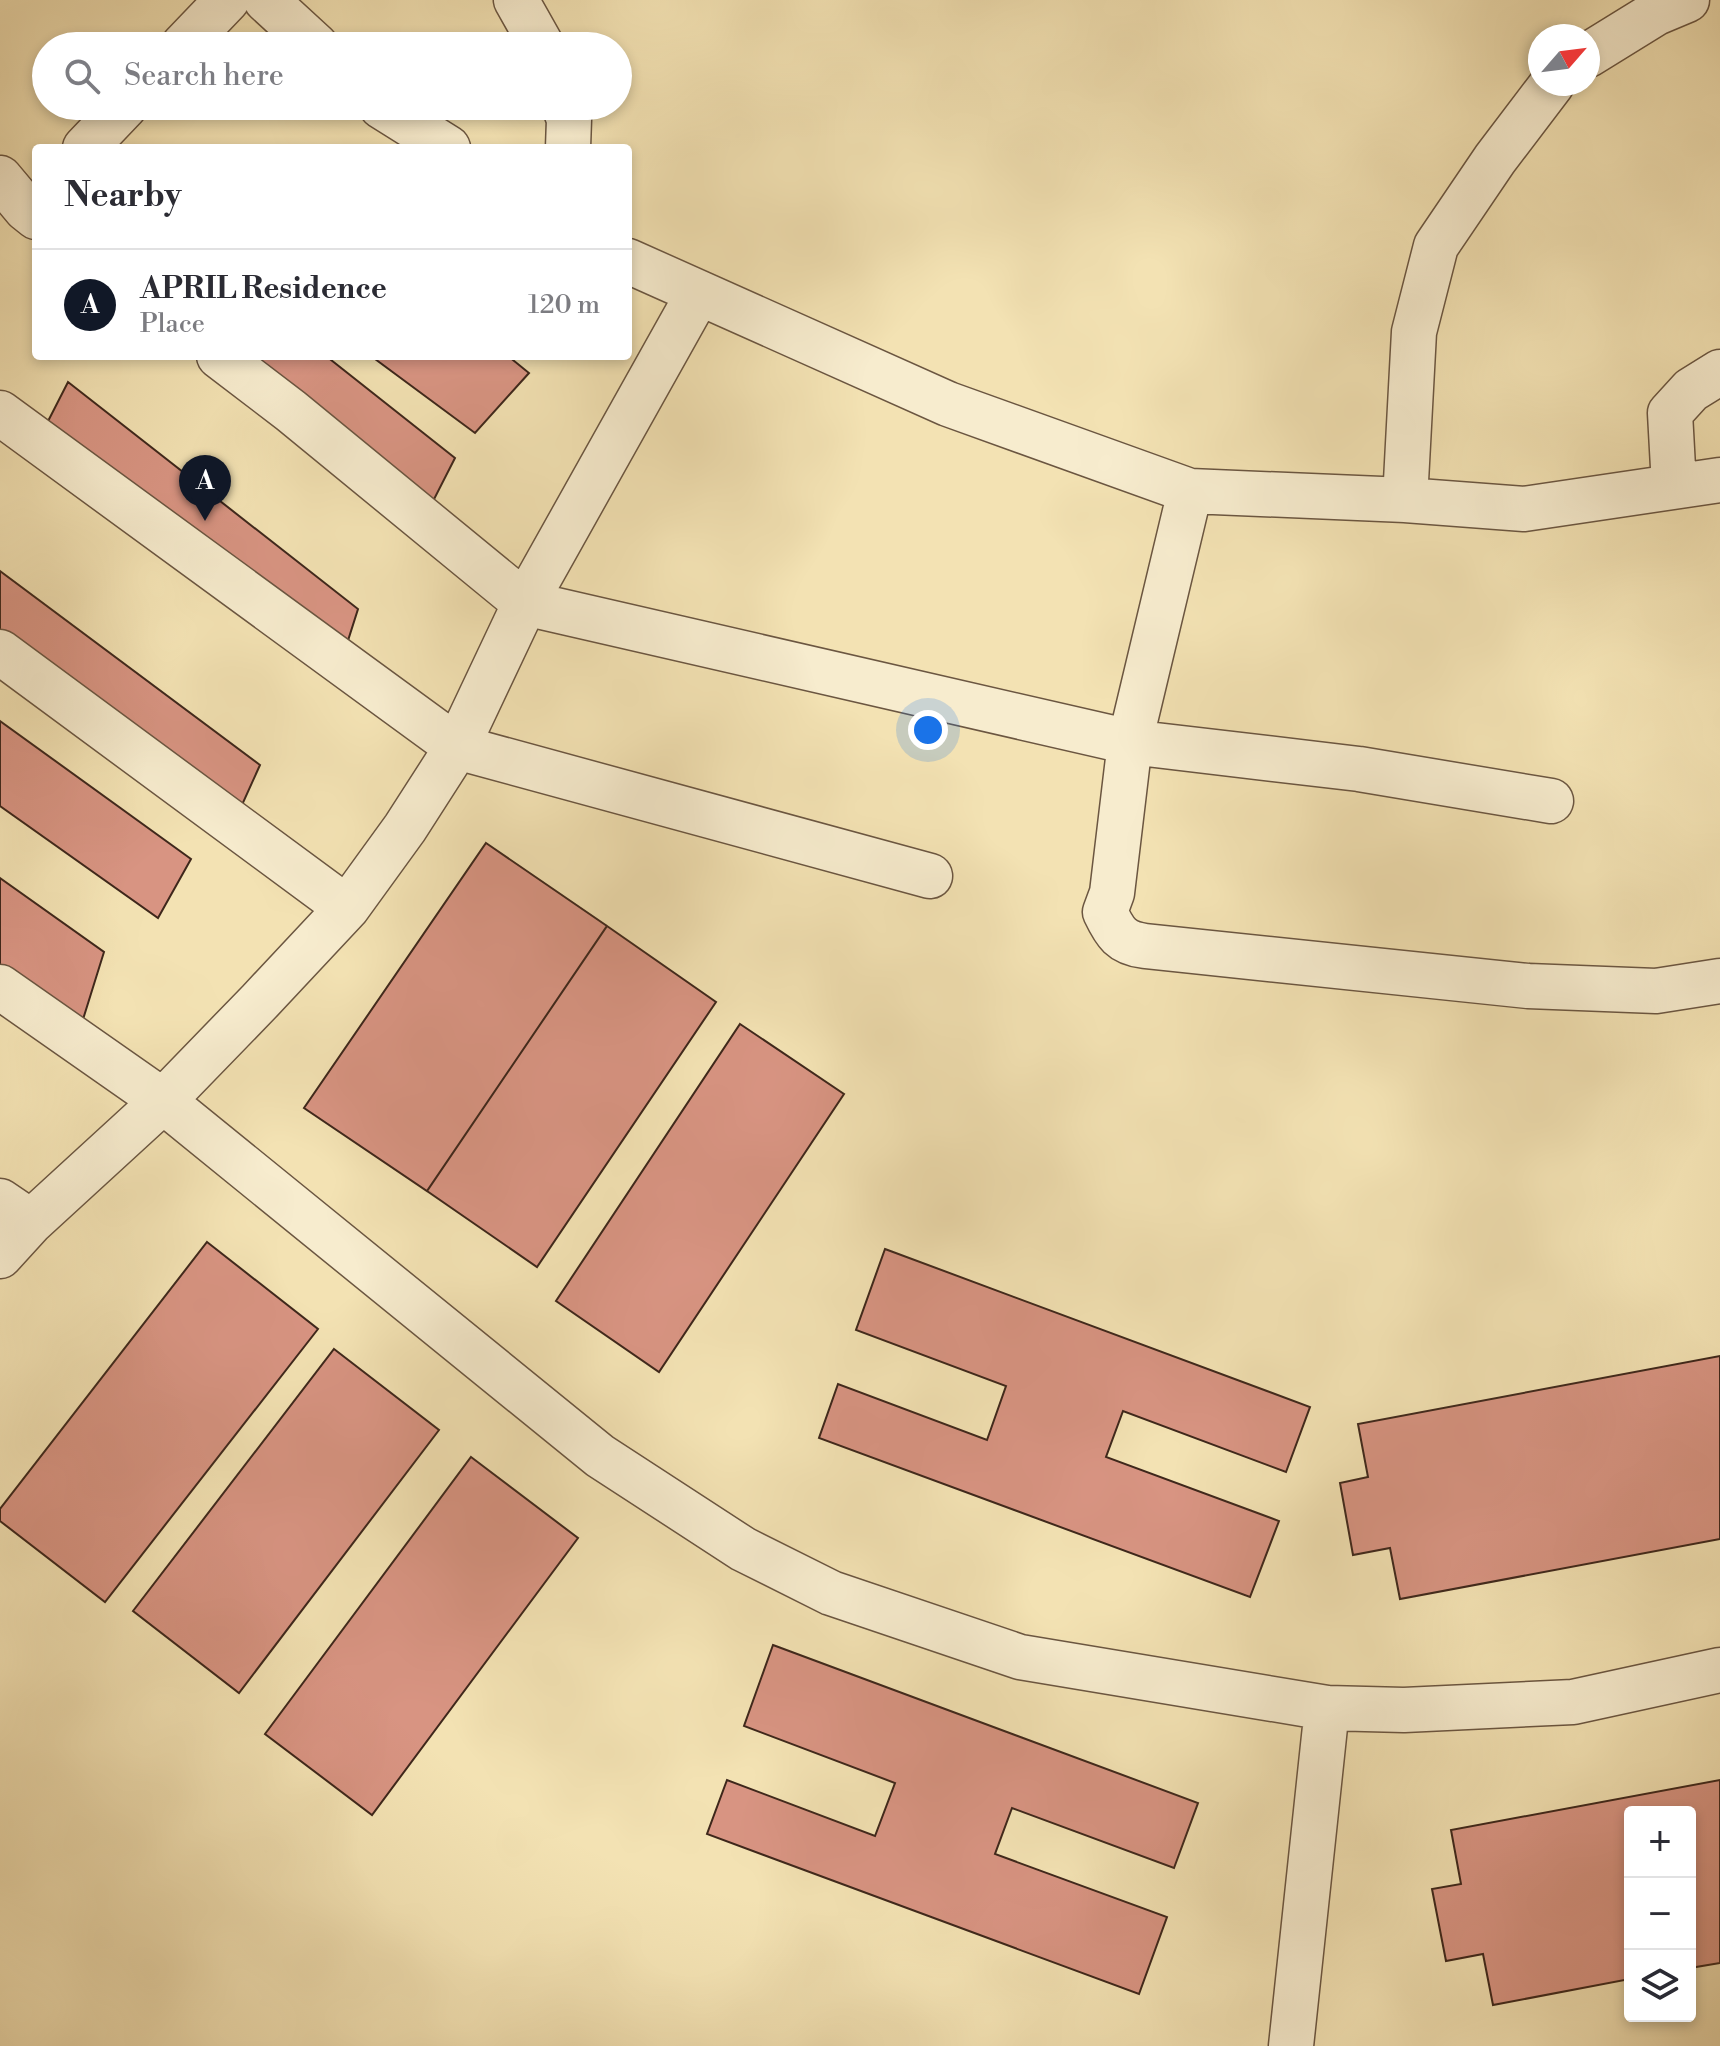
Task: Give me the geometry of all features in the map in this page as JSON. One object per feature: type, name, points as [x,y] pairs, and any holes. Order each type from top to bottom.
[{"type":"street","points":[[196,32],[227,0]]},
{"type":"street","points":[[266,0],[301,32]]},
{"type":"street","points":[[516,0],[534,32]]},
{"type":"street","points":[[1600,48],[1656,13],[1687,0]]},
{"type":"street","points":[[1405,500],[1414,332],[1436,246],[1495,159],[1543,96]]},
{"type":"street","points":[[89,144],[112,120]]},
{"type":"street","points":[[403,120],[442,144]]},
{"type":"street","points":[[568,144],[569,120]]},
{"type":"street","points":[[632,263],[948,404],[1190,491],[1405,500],[1524,509],[1720,480]]},
{"type":"street","points":[[0,1256],[15,1212],[163,1101],[347,908],[405,828],[457,747],[525,603],[698,294]]},
{"type":"street","points":[[224,360],[525,603],[1130,742],[1359,769],[1551,801]]},
{"type":"street","points":[[1674,486],[1670,413],[1691,390],[1720,372]]},
{"type":"street","points":[[0,413],[457,747],[930,876]]},
{"type":"street","points":[[1190,491],[1130,742],[1112,893],[1105,912],[1116,934],[1128,944],[1528,986],[1656,991],[1720,981]]},
{"type":"street","points":[[0,652],[347,908]]},
{"type":"street","points":[[0,987],[163,1101],[600,1456],[743,1549],[831,1593],[1020,1657],[1327,1708],[1404,1710],[1573,1702],[1720,1670]]},
{"type":"street","points":[[1291,2046],[1327,1708]]},
{"type":"building","points":[[233,360],[331,360],[455,458],[428,511]]},
{"type":"building","points":[[376,360],[513,360],[529,373],[475,433]]},
{"type":"building","points":[[68,382],[358,609],[344,653],[42,433]]},
{"type":"building","points":[[0,571],[260,765],[237,816],[0,642]]},
{"type":"building","points":[[0,721],[191,859],[158,918],[0,806]]},
{"type":"building","points":[[486,843],[607,926],[427,1191],[304,1108]]},
{"type":"building","points":[[0,878],[104,952],[80,1029],[0,973]]},
{"type":"building","points":[[607,926],[716,1002],[537,1267],[427,1191]]},
{"type":"building","points":[[740,1024],[844,1094],[659,1372],[556,1301]]},
{"type":"building","points":[[207,1242],[318,1329],[105,1602],[0,1521],[0,1509]]},
{"type":"building","points":[[885,1249],[1310,1407],[1286,1472],[1123,1411],[1106,1457],[1279,1521],[1250,1597],[819,1438],[838,1384],[987,1440],[1006,1386],[856,1330]]},
{"type":"building","points":[[334,1349],[439,1430],[239,1693],[133,1611]]},
{"type":"building","points":[[1720,1356],[1720,1539],[1400,1599],[1390,1548],[1353,1555],[1340,1483],[1368,1477],[1358,1424]]},
{"type":"building","points":[[471,1457],[578,1538],[372,1815],[265,1734]]},
{"type":"building","points":[[773,1645],[1198,1803],[1174,1868],[1012,1808],[995,1854],[1167,1917],[1139,1994],[707,1834],[727,1780],[875,1836],[895,1783],[744,1726]]},
{"type":"building","points":[[1720,1780],[1720,1963],[1696,1967],[1696,1806],[1624,1806],[1624,1980],[1493,2005],[1483,1954],[1446,1961],[1432,1889],[1461,1884],[1451,1830]]},
{"type":"place","name":"APRIL Residence","points":[[205,521]]}]
